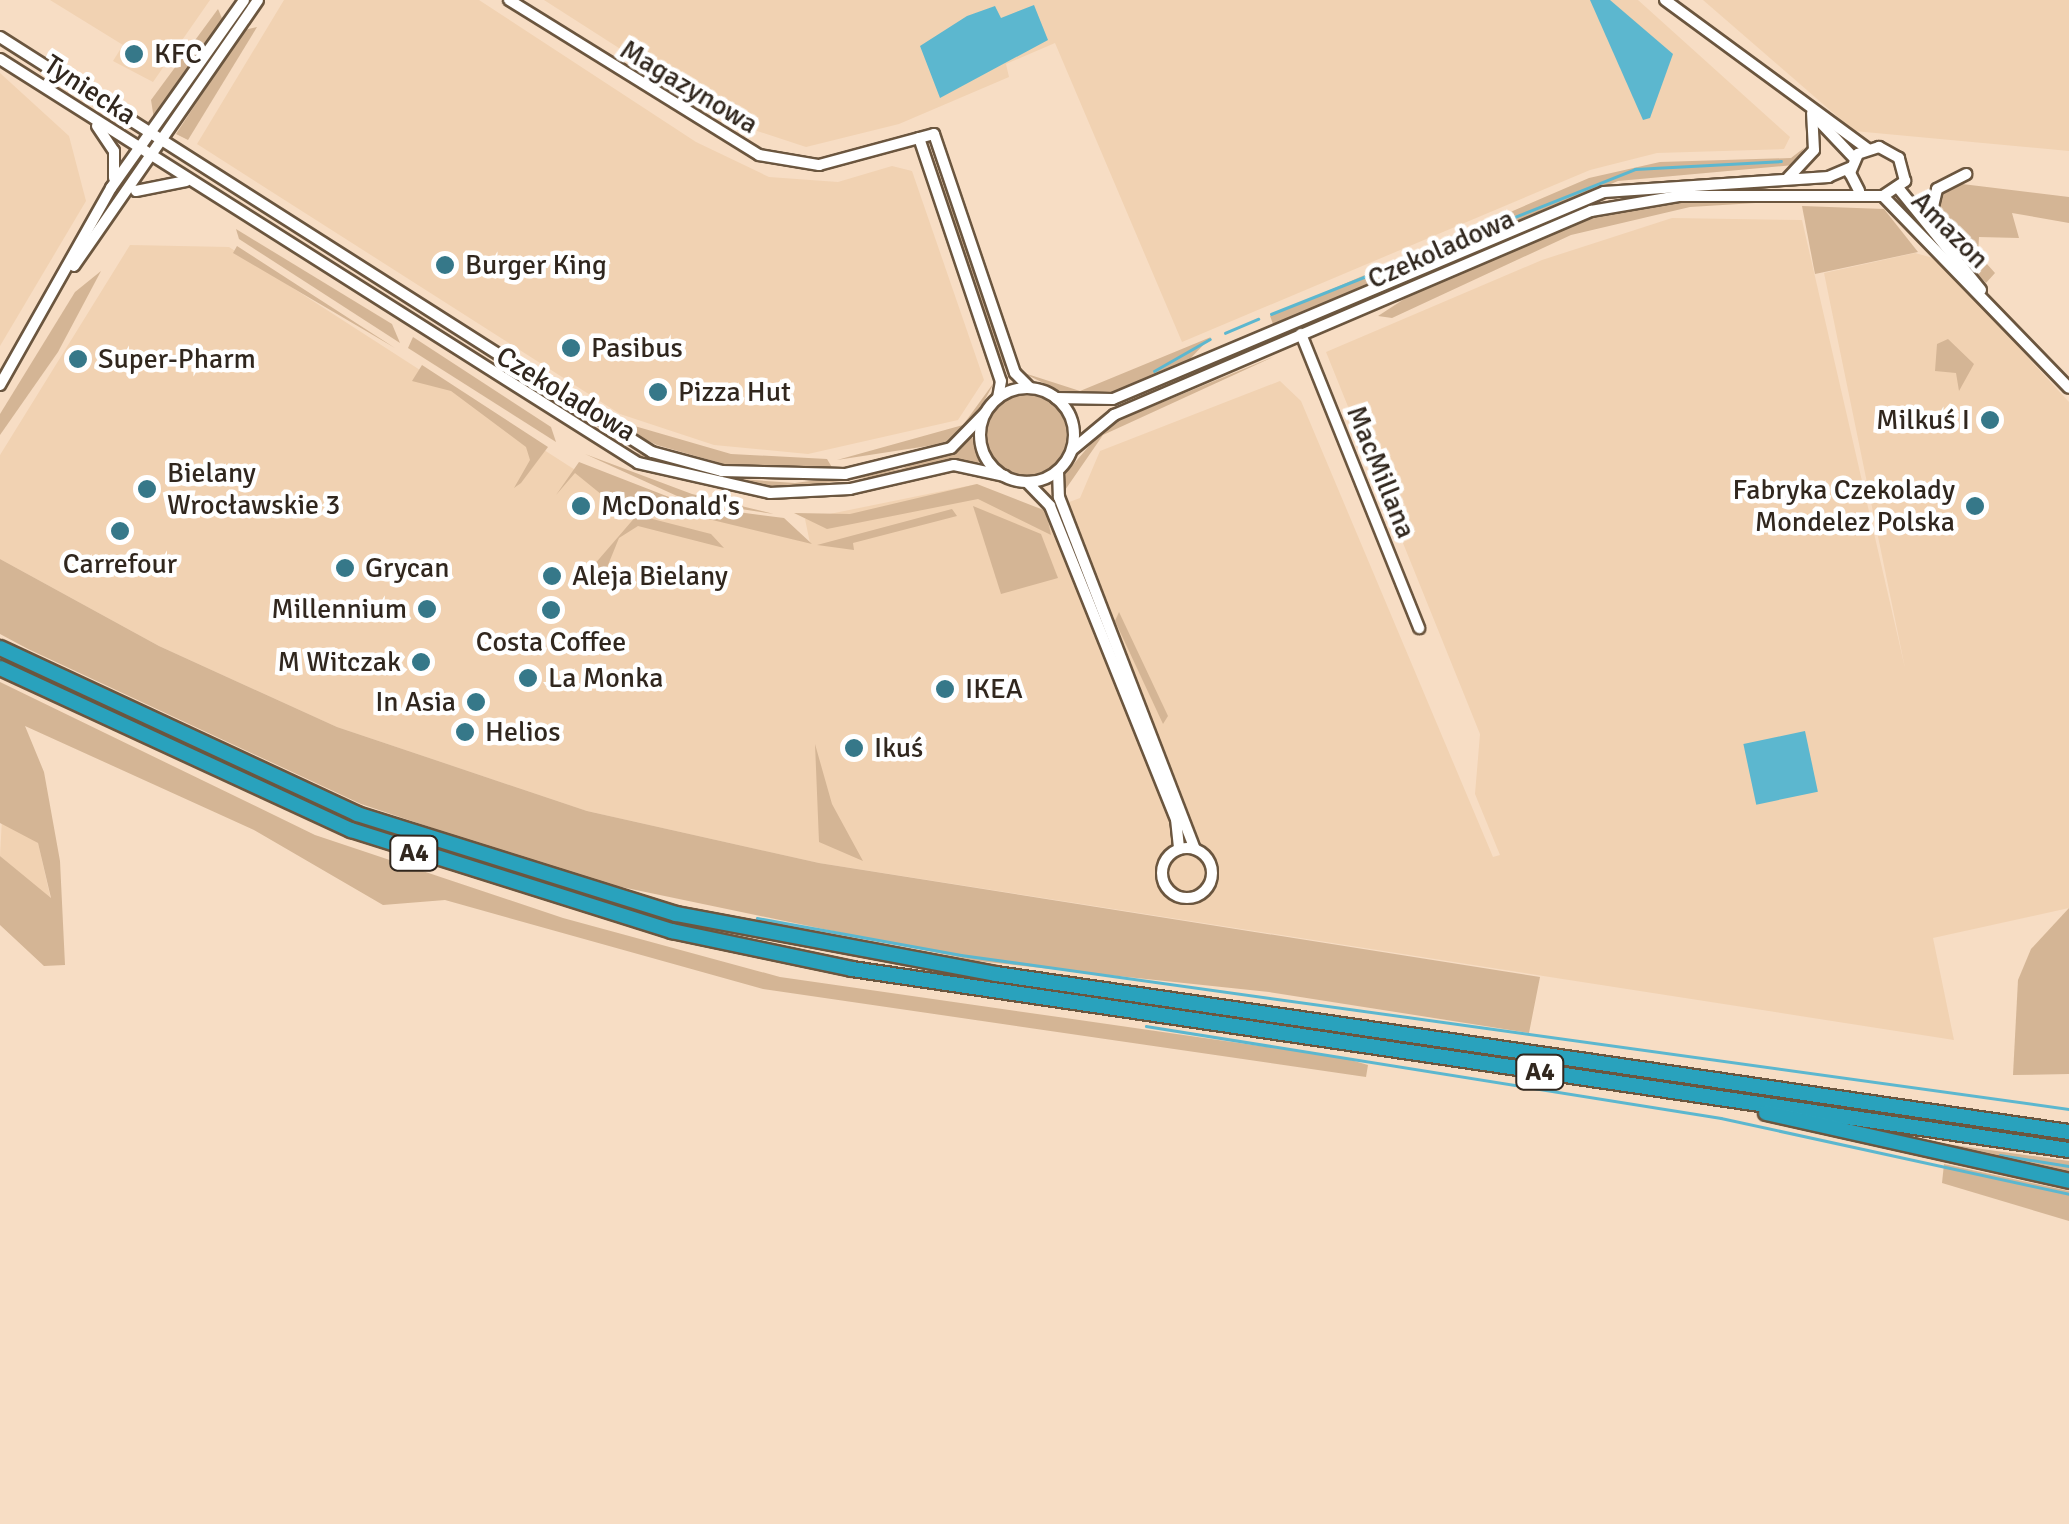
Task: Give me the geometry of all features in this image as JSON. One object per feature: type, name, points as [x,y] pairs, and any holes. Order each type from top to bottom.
[{"type":"highway","name":"A4","points":[[0,648],[357,814],[676,914],[978,972],[2069,1132]]},
{"type":"highway","name":"A4","points":[[0,668],[350,830],[672,931],[870,972],[2069,1150]]},
{"type":"highway","points":[[1732,1100],[2069,1181]]},
{"type":"street","points":[[0,385],[73,267],[111,188],[244,0]]},
{"type":"street","points":[[73,267],[128,199],[258,0]]},
{"type":"street","name":"Magazynowa","points":[[509,0],[759,155],[819,165],[934,134],[1014,370],[1030,388]]},
{"type":"street","points":[[1665,0],[1813,115],[1868,149],[1899,158],[1899,188],[1884,196],[1859,191],[1853,162],[1813,115]]},
{"type":"street","name":"Tyniecka","points":[[0,37],[149,133]]},
{"type":"street","name":"Tyniecka","points":[[0,59],[154,159]]},
{"type":"street","points":[[1788,179],[1814,150],[1813,115]]},
{"type":"street","points":[[90,118],[114,151],[111,188]]},
{"type":"street","name":"Czekoladowa","points":[[149,133],[594,422],[669,458],[768,476],[845,474],[951,448],[985,414]]},
{"type":"street","points":[[919,138],[1001,381],[998,398],[985,414],[982,449],[1005,476],[1026,482],[1048,501],[1094,618],[1150,738],[1180,849],[1163,878],[1187,898],[1212,877],[1194,849],[1107,613],[1059,497],[1058,471],[1072,450],[1072,422],[1056,398],[1030,388],[998,398]]},
{"type":"street","points":[[1853,162],[1868,149]]},
{"type":"street","name":"Czekoladowa","points":[[154,159],[572,428],[661,472],[780,494],[954,465],[1005,476]]},
{"type":"street","name":"Czekoladowa","points":[[1056,398],[1112,399],[1588,197],[1658,182],[1788,179],[1853,162]]},
{"type":"street","points":[[1930,230],[1930,199],[1966,174]]},
{"type":"street","points":[[128,199],[159,180],[188,181]]},
{"type":"street","name":"Amazon","points":[[1899,188],[1984,295],[2069,388]]},
{"type":"street","name":"Czekoladowa","points":[[1072,450],[1099,422],[1591,211],[1650,198],[1859,191]]},
{"type":"street","name":"Amazon","points":[[1884,196],[1984,295]]},
{"type":"street","name":"MacMillana","points":[[1301,334],[1419,628]]},
{"type":"street","points":[[1026,482],[1058,471]]},
{"type":"street","points":[[1094,618],[1107,613]]},
{"type":"street","points":[[1180,849],[1194,849]]},
{"type":"shaded area","points":[[50,0],[210,0],[153,82],[113,61],[123,45]]},
{"type":"shaded area","points":[[284,0],[479,0],[696,142],[769,177],[838,182],[892,166],[912,171],[984,380],[958,420],[808,454],[714,445],[620,414],[197,144]]},
{"type":"shaded area","points":[[544,0],[1638,0],[1790,137],[1784,149],[1657,153],[1590,170],[1182,342],[1055,43],[1006,64],[1009,77],[899,124],[806,147],[739,125]]},
{"type":"shaded area","points":[[1703,0],[2069,0],[2069,151],[1854,131]]},
{"type":"shaded area","points":[[218,9],[224,23],[154,119],[151,100]]},
{"type":"shaded area","points":[[257,27],[188,140],[176,134],[244,30]]},
{"type":"shaded area","points":[[0,73],[69,136],[86,201],[0,346]]},
{"type":"shaded area","points":[[1804,148],[1794,165],[1618,181],[1273,324],[1270,316],[1589,178],[1660,162],[1791,158]]},
{"type":"shaded area","points":[[928,150],[1007,365],[1001,368]]},
{"type":"shaded area","points":[[1954,183],[2069,197],[2069,223],[2012,213],[2019,238],[1979,237],[1978,254],[1995,273],[1986,283],[1933,226],[1940,192]]},
{"type":"shaded area","points":[[1789,201],[1690,207],[1571,235],[1392,318],[1378,316],[1418,290],[1590,217],[1656,203]]},
{"type":"shaded area","points":[[1802,206],[1884,209],[1918,252],[1815,274]]},
{"type":"shaded area","points":[[1672,218],[1802,220],[1905,668],[1824,273],[1915,253],[1937,259],[2069,402],[2069,908],[1933,938],[1954,1040],[819,863],[587,811],[337,727],[159,646],[0,559],[0,455],[130,245],[229,247],[614,495],[810,543],[805,519],[977,484],[990,497],[1048,510],[1080,498],[1100,451],[1280,381],[1301,401],[1493,857],[1500,855],[1475,794],[1480,734],[1326,352],[1542,260]]},
{"type":"shaded area","points":[[236,229],[392,324],[400,343],[239,239]]},
{"type":"shaded area","points":[[237,246],[305,290],[395,348],[233,253]]},
{"type":"shaded area","points":[[101,271],[58,352],[0,435],[0,414],[75,292]]},
{"type":"shaded area","points":[[413,337],[551,427],[556,442],[408,348]]},
{"type":"shaded area","points":[[1211,337],[1187,362],[1103,397],[1066,394],[1021,372],[1080,391]]},
{"type":"shaded area","points":[[1948,339],[1974,364],[1959,391],[1956,373],[1935,371],[1937,344]]},
{"type":"shaded area","points":[[1275,356],[1103,435],[1063,493],[1065,474],[1107,425]]},
{"type":"shaded area","points":[[422,365],[548,447],[521,483],[514,488],[530,460],[526,447],[451,391],[412,381]]},
{"type":"shaded area","points":[[995,381],[974,420],[947,443],[837,460],[963,425]]},
{"type":"shaded area","points":[[1027,395],[1042,398],[1055,407],[1064,420],[1064,450],[1055,463],[1042,472],[1027,475],[1012,472],[999,463],[990,450],[987,435],[990,420],[999,407],[1012,398]]},
{"type":"shaded area","points":[[631,425],[731,454],[827,459],[833,469],[727,465],[657,445],[625,430]]},
{"type":"shaded area","points":[[974,437],[981,462],[789,488],[688,474],[616,446],[710,477],[795,483],[901,469]]},
{"type":"shaded area","points":[[585,454],[692,494],[774,514],[688,501]]},
{"type":"shaded area","points":[[579,462],[692,506],[784,518],[812,544],[646,504],[623,512],[575,473],[556,495]]},
{"type":"shaded area","points":[[977,484],[1046,511],[1051,535],[978,499],[827,529],[794,513],[850,514]]},
{"type":"shaded area","points":[[973,506],[1041,534],[1058,578],[1001,594]]},
{"type":"shaded area","points":[[952,509],[957,516],[853,543],[854,550],[817,545]]},
{"type":"shaded area","points":[[637,515],[711,534],[724,548],[638,526],[619,538],[606,570],[587,573]]},
{"type":"shaded area","points":[[0,559],[159,646],[337,727],[587,811],[819,863],[1540,977],[1529,1033],[1269,992],[977,961],[588,880],[361,804],[0,634]]},
{"type":"shaded area","points":[[1119,612],[1168,716],[1163,724],[1115,621]]},
{"type":"shaded area","points":[[0,682],[315,835],[563,918],[780,977],[1344,1058],[1368,1065],[1366,1077],[763,989],[445,900],[383,905],[254,830],[25,726],[44,772],[60,861],[65,965],[44,966],[0,925],[0,856],[51,898],[38,843],[0,823]]},
{"type":"shaded area","points":[[815,744],[832,804],[863,861],[819,842]]},
{"type":"shaded area","points":[[2,819],[38,843],[51,900],[0,856]]},
{"type":"shaded area","points":[[2069,908],[2069,1074],[2013,1075],[2018,980],[2031,949]]},
{"type":"shaded area","points":[[1604,1070],[2069,1135],[2069,1140],[1603,1075]]},
{"type":"shaded area","points":[[1911,1139],[2069,1161],[2069,1174],[2015,1164]]},
{"type":"shaded area","points":[[1944,1164],[2069,1191],[2069,1221],[1942,1183]]},
{"type":"water","points":[[1590,0],[1610,0],[1673,54],[1650,118],[1643,120]]},
{"type":"water","points":[[1034,5],[1048,40],[940,98],[920,46],[967,16],[995,6],[1001,18]]},
{"type":"water","points":[[1805,731],[1818,792],[1756,805],[1743,744]]},
{"type":"waterway","points":[[1271,314],[1635,169],[1781,161]]},
{"type":"waterway","points":[[1225,333],[1258,319]]},
{"type":"waterway","points":[[1154,371],[1210,339]]},
{"type":"waterway","points":[[757,918],[961,955],[2069,1109]]},
{"type":"waterway","points":[[1146,1026],[1721,1118],[2069,1194]]},
{"type":"waterway","points":[[2000,1155],[2069,1166]]},
{"type":"place","name":"KFC","points":[[134,54]]},
{"type":"place","name":"Burger King","points":[[445,265]]},
{"type":"place","name":"Pasibus","points":[[571,348]]},
{"type":"place","name":"Super-Pharm","points":[[78,359]]},
{"type":"place","name":"Pizza Hut","points":[[658,392]]},
{"type":"place","name":"Milkuś I","points":[[1990,420]]},
{"type":"place","name":"Bielany Wrocławskie 3","points":[[147,489]]},
{"type":"place","name":"McDonald's","points":[[581,506]]},
{"type":"place","name":"Fabryka Czekolady Mondelez Polska","points":[[1975,506]]},
{"type":"place","name":"Carrefour","points":[[120,531]]},
{"type":"place","name":"Grycan","points":[[345,568]]},
{"type":"place","name":"Aleja Bielany","points":[[552,576]]},
{"type":"place","name":"Millennium","points":[[427,609]]},
{"type":"place","name":"Costa Coffee","points":[[551,610]]},
{"type":"place","name":"M Witczak","points":[[421,662]]},
{"type":"place","name":"La Monka","points":[[528,678]]},
{"type":"place","name":"IKEA","points":[[945,689]]},
{"type":"place","name":"In Asia","points":[[476,702]]},
{"type":"place","name":"Helios","points":[[465,732]]},
{"type":"place","name":"Ikuś","points":[[854,748]]}]
